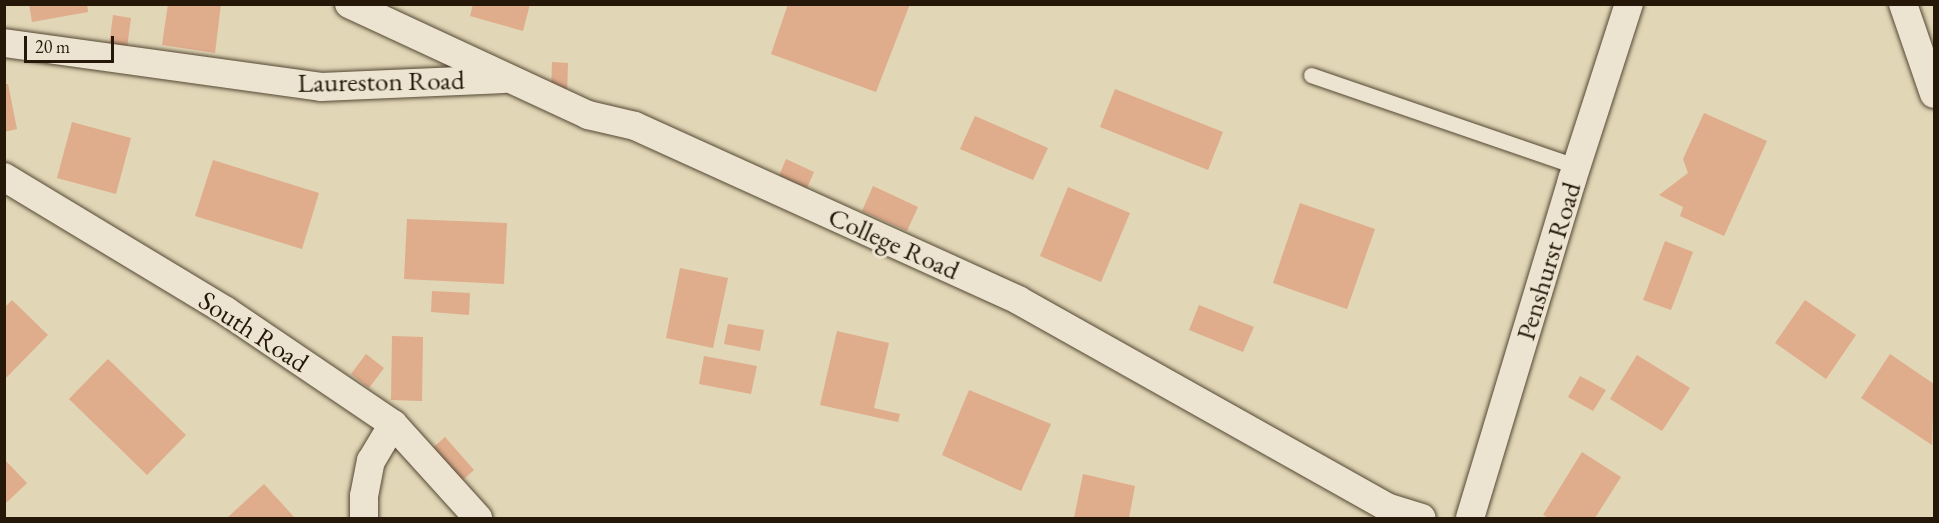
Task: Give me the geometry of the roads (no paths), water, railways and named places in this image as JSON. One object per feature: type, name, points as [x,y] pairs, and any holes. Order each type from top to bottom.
[{"type":"street","name":"College Road","points":[[349,4],[588,115],[635,126],[1018,300],[1389,508],[1420,519]]},
{"type":"street","name":"Penshurst Road","points":[[1470,519],[1576,166],[1629,4]]},
{"type":"street","points":[[1903,4],[1935,94]]},
{"type":"street","name":"Laureston Road","points":[[4,43],[321,87],[508,79]]},
{"type":"street","name":"South Road","points":[[4,177],[226,311],[393,424],[478,519]]},
{"type":"street","points":[[364,519],[364,496],[371,461],[393,424]]},
{"type":"lane","points":[[1311,75],[1576,166]]}]
